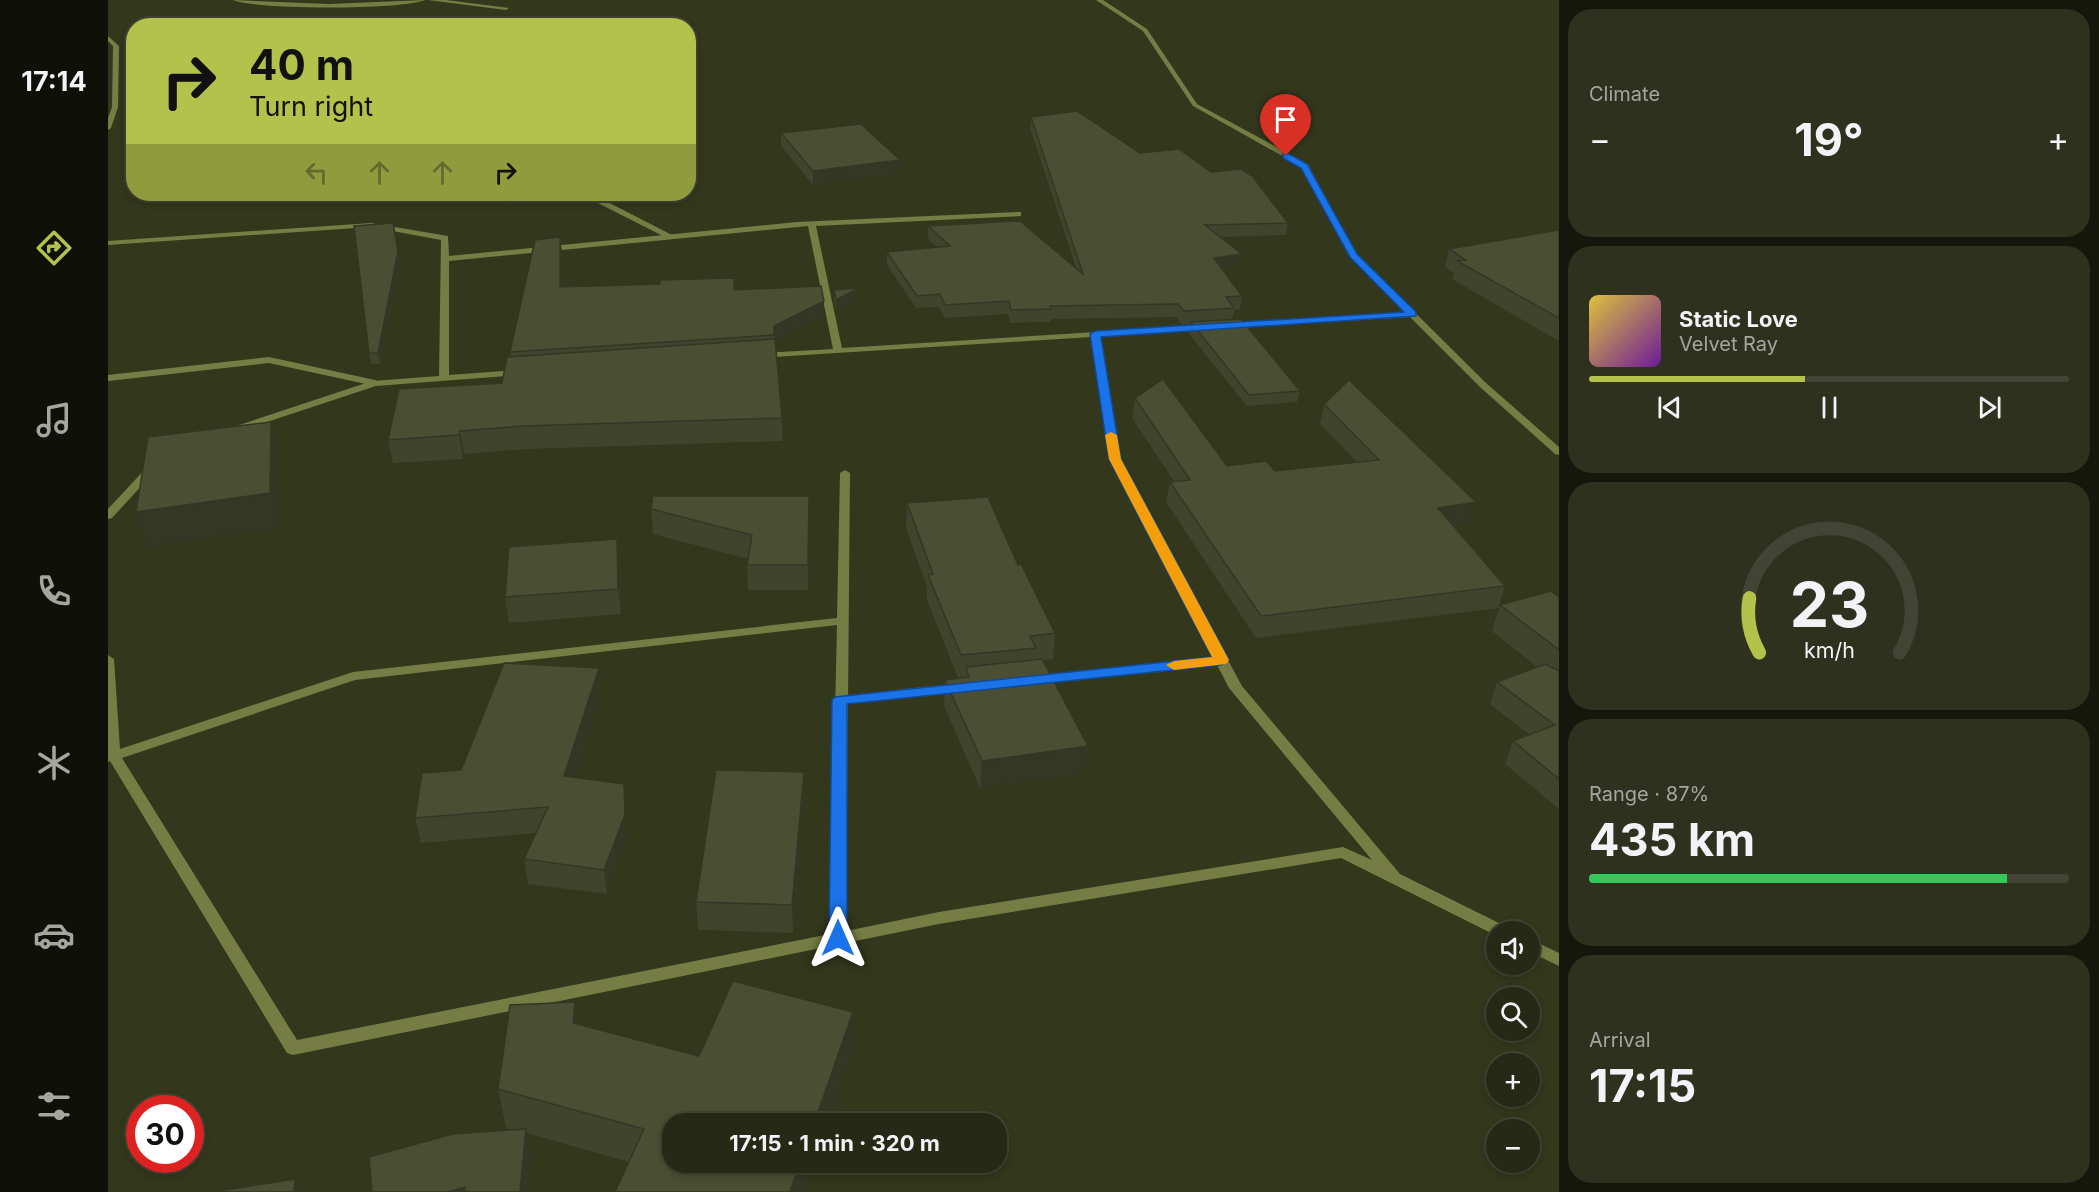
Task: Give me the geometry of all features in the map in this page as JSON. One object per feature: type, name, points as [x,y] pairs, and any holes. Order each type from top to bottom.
[{"type":"street","points":[[236,0],[310,6],[369,6],[422,0]]},
{"type":"street","points":[[431,0],[506,8]]},
{"type":"street","points":[[1099,0],[1145,30],[1195,105],[1305,166],[1353,255],[1483,385],[1559,452]]},
{"type":"street","points":[[108,38],[116,46],[115,107],[108,128]]},
{"type":"street","points":[[601,201],[670,236]]},
{"type":"street","points":[[445,259],[811,223],[1018,214]]},
{"type":"street","points":[[811,223],[838,351]]},
{"type":"street","points":[[108,243],[371,225],[445,238],[444,378]]},
{"type":"street","points":[[747,357],[1412,314]]},
{"type":"street","points":[[1095,334],[1115,459],[1236,688],[1396,878]]},
{"type":"street","points":[[108,378],[269,360],[375,383]]},
{"type":"street","points":[[222,434],[375,383],[526,372]]},
{"type":"street","points":[[108,516],[114,502],[159,461]]},
{"type":"street","points":[[838,938],[845,473]]},
{"type":"street","points":[[111,757],[353,676],[841,621]]},
{"type":"street","points":[[108,659],[111,757],[293,1047],[939,918],[1343,852],[1486,923]]},
{"type":"street","points":[[1019,681],[1221,660]]},
{"type":"street","points":[[840,700],[971,686]]},
{"type":"street","points":[[1540,950],[1559,960]]},
{"type":"building","points":[[1077,111],[1140,153],[1179,149],[1211,172],[1241,169],[1253,177],[1288,223],[1205,225],[1242,254],[1214,258],[1242,296],[1226,297],[1234,308],[1184,311],[1178,304],[1050,306],[1051,309],[1011,310],[1009,301],[945,305],[940,294],[917,296],[887,252],[950,246],[928,226],[1020,221],[1083,274],[1031,117]]},
{"type":"building","points":[[861,124],[900,160],[813,171],[781,133]]},
{"type":"building","points":[[393,223],[398,251],[378,353],[369,353],[354,226]]},
{"type":"building","points":[[1559,230],[1559,318],[1457,261],[1466,260],[1449,249]]},
{"type":"building","points":[[560,237],[560,287],[660,284],[660,280],[734,278],[734,290],[821,286],[824,301],[774,326],[774,335],[510,352],[535,240]]},
{"type":"building","points":[[859,288],[836,300],[834,290]]},
{"type":"building","points":[[1241,319],[1300,391],[1249,395],[1191,322]]},
{"type":"building","points":[[775,339],[782,418],[522,426],[460,431],[459,435],[388,440],[399,389],[502,383],[507,357]]},
{"type":"building","points":[[1163,379],[1227,466],[1266,461],[1275,471],[1379,460],[1324,404],[1349,380],[1476,502],[1438,508],[1505,586],[1261,616],[1170,482],[1190,480],[1135,398]]},
{"type":"building","points":[[271,422],[270,493],[136,512],[148,437]]},
{"type":"building","points":[[653,496],[809,496],[808,565],[747,565],[752,535],[651,509]]},
{"type":"building","points":[[988,497],[1018,565],[1021,564],[1055,633],[1030,636],[1036,648],[961,655],[928,575],[933,574],[907,503]]},
{"type":"building","points":[[617,539],[618,589],[505,597],[509,547]]},
{"type":"building","points":[[1551,591],[1559,597],[1559,650],[1500,605]]},
{"type":"building","points":[[1042,659],[1088,746],[982,761],[945,680],[969,677],[966,667]]},
{"type":"building","points":[[504,663],[599,668],[564,776],[624,784],[625,815],[604,870],[524,859],[548,807],[415,818],[422,773],[461,770]]},
{"type":"building","points":[[1545,664],[1559,671],[1559,779],[1513,741],[1555,725],[1497,682]]},
{"type":"building","points":[[716,770],[804,772],[792,905],[696,902]]},
{"type":"building","points":[[733,981],[853,1012],[818,1113],[662,1113],[662,1173],[796,1173],[790,1192],[615,1192],[644,1129],[498,1089],[510,1005],[575,1002],[573,1023],[699,1056]]},
{"type":"building","points":[[526,1129],[520,1192],[464,1192],[465,1187],[447,1192],[372,1192],[369,1157],[453,1134]]},
{"type":"building","points":[[295,1179],[294,1192],[213,1192]]},
{"type":"slow traffic","points":[[1111,435],[1115,459],[1221,660],[1174,665]]},
{"type":"route","points":[[838,938],[840,700],[1221,660],[1115,459],[1095,334],[1412,314],[1353,255],[1305,166],[1286,156]]}]
